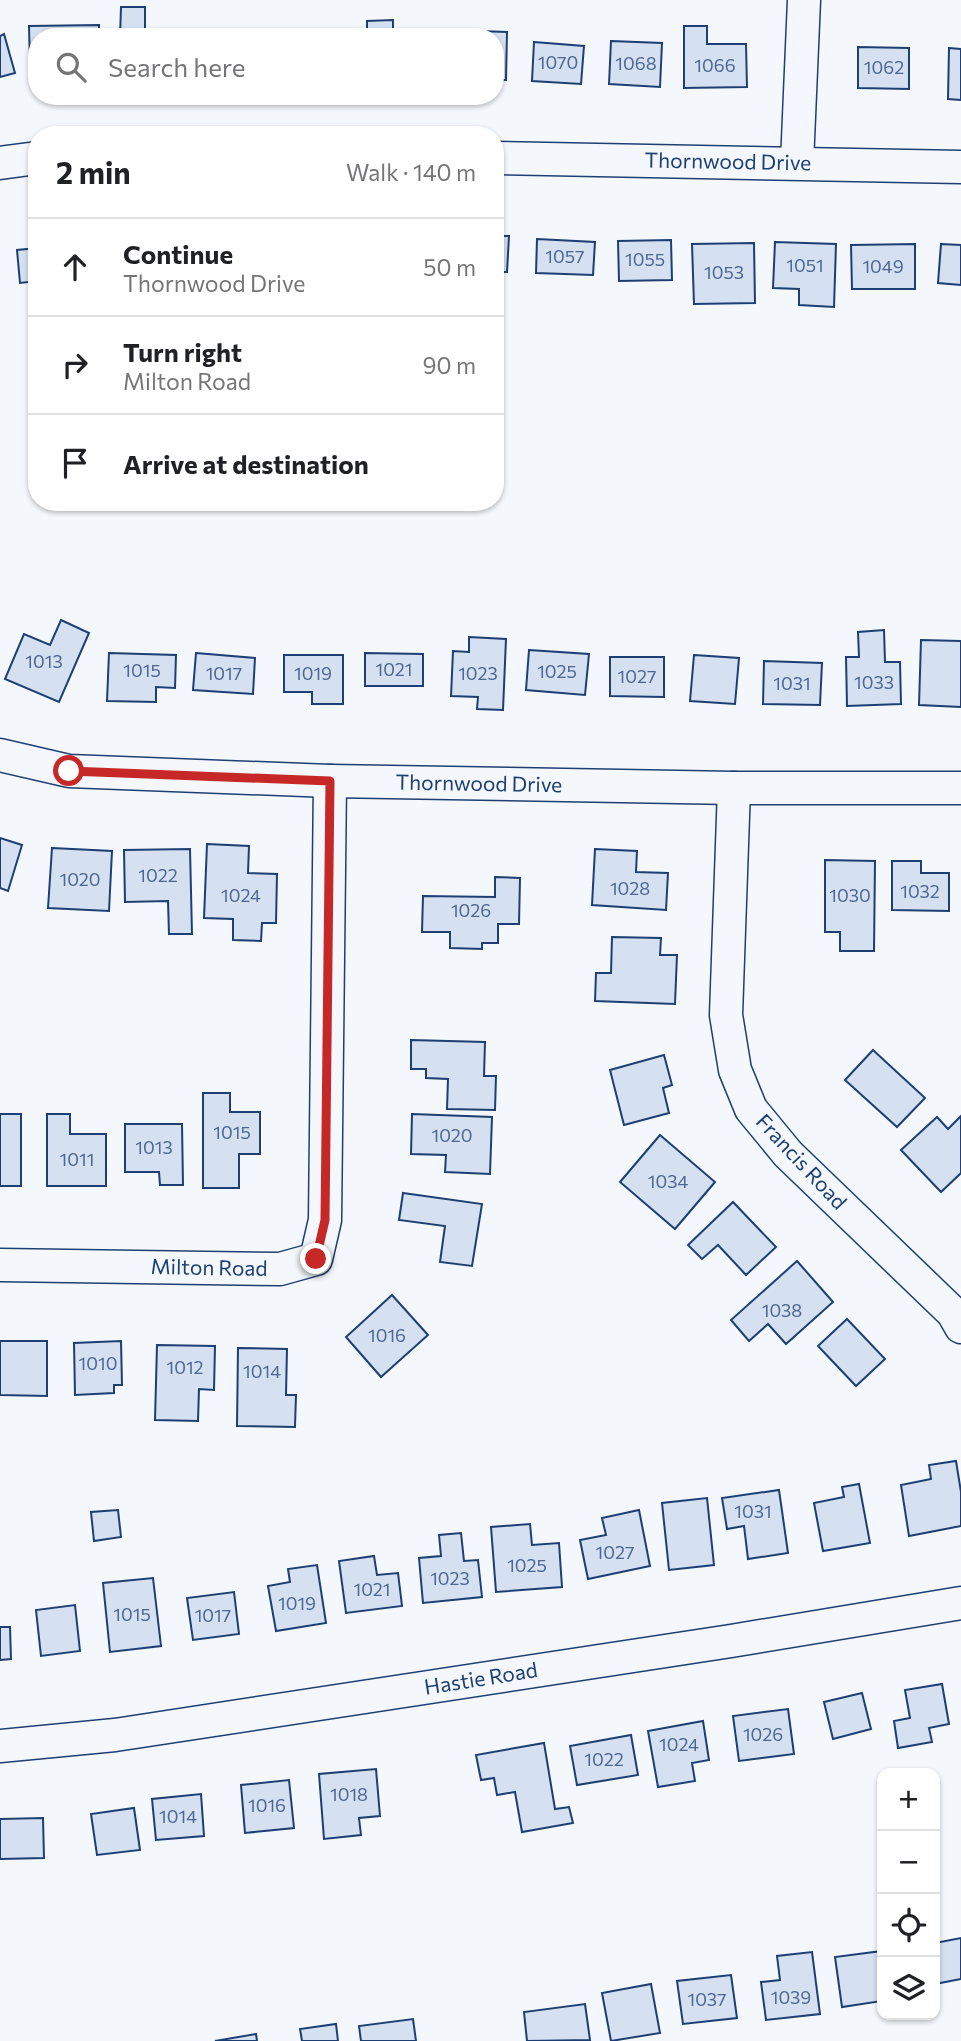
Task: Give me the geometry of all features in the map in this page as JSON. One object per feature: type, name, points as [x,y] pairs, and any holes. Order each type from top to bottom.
[{"type":"street","points":[[797,163],[804,0]]},
{"type":"street","name":"Thornwood Drive","points":[[504,158],[961,167]]},
{"type":"street","points":[[0,163],[28,159]]},
{"type":"street","name":"Thornwood Drive","points":[[0,755],[69,771],[330,781],[734,788],[961,788]]},
{"type":"street","name":"Milton Road","points":[[0,1265],[281,1269],[316,1259],[325,1220],[330,781]]},
{"type":"street","name":"Francis Road","points":[[734,788],[726,1014],[735,1070],[751,1109],[788,1154],[953,1313],[961,1326]]},
{"type":"street","name":"Hastie Road","points":[[0,1746],[115,1735],[732,1641],[961,1603]]},
{"type":"building","points":[[121,7],[145,7],[145,28],[120,28]]},
{"type":"building","points":[[393,20],[393,28],[367,28],[367,21]]},
{"type":"building","points":[[99,25],[99,28],[29,28]]},
{"type":"building","points":[[684,26],[707,26],[707,44],[746,44],[747,87],[684,88]]},
{"type":"building","points":[[504,32],[507,32],[504,80]]},
{"type":"building","points":[[4,34],[15,73],[0,77],[0,36]]},
{"type":"building","points":[[611,41],[662,43],[660,87],[609,84]]},
{"type":"building","points":[[534,42],[584,46],[581,84],[532,81]]},
{"type":"building","points":[[858,47],[909,48],[909,89],[858,88]]},
{"type":"building","points":[[949,48],[961,49],[961,100],[948,99]]},
{"type":"building","points":[[504,236],[509,236],[507,272],[504,272]]},
{"type":"building","points":[[537,239],[595,242],[593,275],[536,273]]},
{"type":"building","points":[[671,240],[672,280],[619,281],[618,241]]},
{"type":"building","points":[[775,242],[836,244],[834,307],[799,305],[799,289],[773,288]]},
{"type":"building","points":[[754,243],[755,303],[694,304],[692,244]]},
{"type":"building","points":[[915,244],[915,289],[852,289],[851,245]]},
{"type":"building","points":[[941,244],[961,245],[961,285],[938,283]]},
{"type":"building","points":[[28,249],[28,282],[20,283],[17,250]]},
{"type":"building","points":[[61,620],[89,633],[59,702],[5,679],[24,634],[50,645]]},
{"type":"building","points":[[884,630],[885,662],[900,662],[901,704],[847,706],[846,657],[859,657],[858,632]]},
{"type":"building","points":[[469,637],[506,639],[503,710],[477,709],[478,697],[451,696],[453,651],[469,652]]},
{"type":"building","points":[[921,640],[961,641],[961,707],[919,705]]},
{"type":"building","points":[[529,650],[589,654],[585,695],[526,690]]},
{"type":"building","points":[[109,653],[176,655],[175,688],[156,687],[156,702],[107,701]]},
{"type":"building","points":[[196,653],[255,658],[253,694],[193,690]]},
{"type":"building","points":[[365,653],[423,654],[423,686],[365,686]]},
{"type":"building","points":[[284,655],[343,655],[343,704],[312,704],[312,692],[284,692]]},
{"type":"building","points":[[694,655],[739,658],[735,704],[690,701]]},
{"type":"building","points":[[610,657],[664,657],[664,697],[610,696]]},
{"type":"building","points":[[764,661],[822,663],[820,705],[763,704]]},
{"type":"building","points":[[0,838],[22,845],[8,891],[0,888]]},
{"type":"building","points":[[207,844],[249,846],[248,873],[277,874],[276,923],[262,923],[261,941],[233,940],[233,919],[204,918]]},
{"type":"building","points":[[52,848],[112,851],[109,911],[48,908]]},
{"type":"building","points":[[190,849],[192,934],[169,934],[168,901],[125,902],[124,850]]},
{"type":"building","points":[[595,849],[637,851],[636,872],[668,873],[666,910],[592,905]]},
{"type":"building","points":[[825,860],[875,861],[874,951],[840,951],[840,932],[825,932]]},
{"type":"building","points":[[892,861],[921,861],[921,873],[949,873],[949,911],[892,910]]},
{"type":"building","points":[[495,877],[520,878],[519,924],[498,924],[498,943],[482,943],[482,949],[450,948],[450,932],[422,932],[423,896],[495,897]]},
{"type":"building","points":[[612,937],[661,938],[660,955],[677,955],[675,1004],[595,1001],[596,973],[611,973]]},
{"type":"building","points":[[411,1040],[485,1042],[484,1076],[496,1076],[495,1110],[447,1109],[448,1079],[426,1078],[426,1069],[411,1069]]},
{"type":"building","points":[[873,1050],[925,1098],[897,1127],[845,1080]]},
{"type":"building","points":[[664,1055],[672,1085],[663,1088],[669,1113],[624,1125],[610,1070]]},
{"type":"building","points":[[203,1093],[230,1093],[230,1112],[260,1112],[260,1154],[239,1154],[239,1188],[203,1188]]},
{"type":"building","points":[[0,1114],[21,1114],[21,1186],[0,1186]]},
{"type":"building","points":[[47,1114],[70,1114],[70,1134],[106,1134],[106,1186],[47,1186]]},
{"type":"building","points":[[412,1114],[492,1117],[490,1174],[445,1172],[446,1155],[411,1154]]},
{"type":"building","points":[[961,1116],[961,1173],[941,1192],[901,1150],[937,1117],[948,1129]]},
{"type":"building","points":[[125,1124],[182,1124],[183,1185],[160,1185],[159,1172],[125,1172]]},
{"type":"building","points":[[660,1135],[715,1182],[675,1229],[620,1182]]},
{"type":"building","points":[[403,1193],[482,1204],[472,1266],[440,1262],[445,1226],[399,1220]]},
{"type":"building","points":[[733,1202],[776,1247],[746,1275],[718,1245],[702,1259],[688,1245]]},
{"type":"building","points":[[797,1261],[833,1302],[786,1344],[768,1324],[749,1341],[731,1320]]},
{"type":"building","points":[[392,1295],[428,1335],[381,1377],[346,1337]]},
{"type":"building","points":[[847,1319],[885,1359],[856,1386],[818,1346]]},
{"type":"building","points":[[0,1341],[47,1341],[47,1396],[0,1395]]},
{"type":"building","points":[[121,1341],[122,1385],[114,1385],[114,1393],[75,1395],[74,1343]]},
{"type":"building","points":[[157,1345],[215,1346],[214,1390],[199,1389],[198,1421],[155,1420]]},
{"type":"building","points":[[238,1348],[287,1349],[286,1395],[296,1395],[295,1427],[237,1426]]},
{"type":"building","points":[[956,1461],[961,1492],[961,1526],[909,1536],[901,1485],[931,1479],[929,1465]]},
{"type":"building","points":[[859,1484],[870,1543],[823,1551],[814,1503],[844,1497],[842,1487]]},
{"type":"building","points":[[779,1490],[788,1553],[748,1559],[744,1526],[727,1529],[722,1498]]},
{"type":"building","points":[[707,1498],[714,1565],[669,1570],[662,1503]]},
{"type":"building","points":[[118,1510],[121,1537],[94,1541],[91,1512]]},
{"type":"building","points":[[639,1510],[650,1566],[588,1579],[580,1540],[606,1535],[602,1518]]},
{"type":"building","points":[[530,1524],[532,1545],[559,1543],[562,1587],[496,1592],[491,1527]]},
{"type":"building","points":[[461,1533],[464,1561],[478,1560],[482,1597],[423,1603],[419,1558],[441,1556],[439,1535]]},
{"type":"building","points":[[374,1556],[377,1575],[398,1573],[402,1606],[346,1613],[339,1561]]},
{"type":"building","points":[[317,1565],[326,1623],[276,1631],[268,1586],[290,1582],[288,1569]]},
{"type":"building","points":[[153,1578],[161,1646],[110,1652],[103,1583]]},
{"type":"building","points":[[234,1592],[239,1634],[193,1640],[187,1598]]},
{"type":"building","points":[[75,1605],[80,1651],[41,1656],[36,1610]]},
{"type":"building","points":[[0,1627],[10,1627],[11,1659],[0,1660]]},
{"type":"building","points":[[942,1684],[949,1724],[929,1728],[932,1742],[898,1748],[894,1721],[910,1718],[905,1690]]},
{"type":"building","points":[[862,1693],[871,1729],[833,1739],[824,1702]]},
{"type":"building","points":[[788,1709],[794,1754],[739,1761],[733,1716]]},
{"type":"building","points":[[703,1721],[709,1760],[692,1763],[695,1781],[658,1787],[648,1731]]},
{"type":"building","points":[[631,1735],[638,1775],[577,1785],[570,1746]]},
{"type":"building","points":[[544,1743],[555,1809],[569,1807],[573,1823],[522,1832],[515,1792],[497,1795],[494,1778],[481,1780],[476,1755]]},
{"type":"building","points":[[376,1769],[380,1816],[359,1818],[361,1835],[324,1839],[319,1774]]},
{"type":"building","points":[[289,1780],[294,1828],[245,1833],[241,1785]]},
{"type":"building","points":[[201,1794],[204,1836],[156,1840],[152,1799]]},
{"type":"building","points":[[134,1808],[140,1850],[97,1855],[91,1814]]},
{"type":"building","points":[[43,1818],[44,1858],[0,1859],[0,1819]]},
{"type":"building","points":[[961,1938],[961,1979],[940,1983],[940,1942]]},
{"type":"building","points":[[812,1952],[820,2014],[766,2020],[761,1982],[780,1980],[777,1956]]},
{"type":"building","points":[[877,1952],[877,2002],[842,2007],[835,1957]]},
{"type":"building","points":[[731,1975],[737,2018],[683,2024],[677,1981]]},
{"type":"building","points":[[651,1984],[660,2033],[611,2041],[602,1993]]},
{"type":"building","points":[[585,2004],[590,2040],[527,2041],[524,2012]]},
{"type":"building","points":[[413,2019],[416,2041],[361,2041],[359,2026]]},
{"type":"building","points":[[336,2024],[338,2041],[302,2041],[300,2029]]},
{"type":"building","points":[[256,2034],[257,2041],[215,2041]]},
{"type":"route","points":[[69,771],[330,781],[325,1220],[316,1259]]}]
